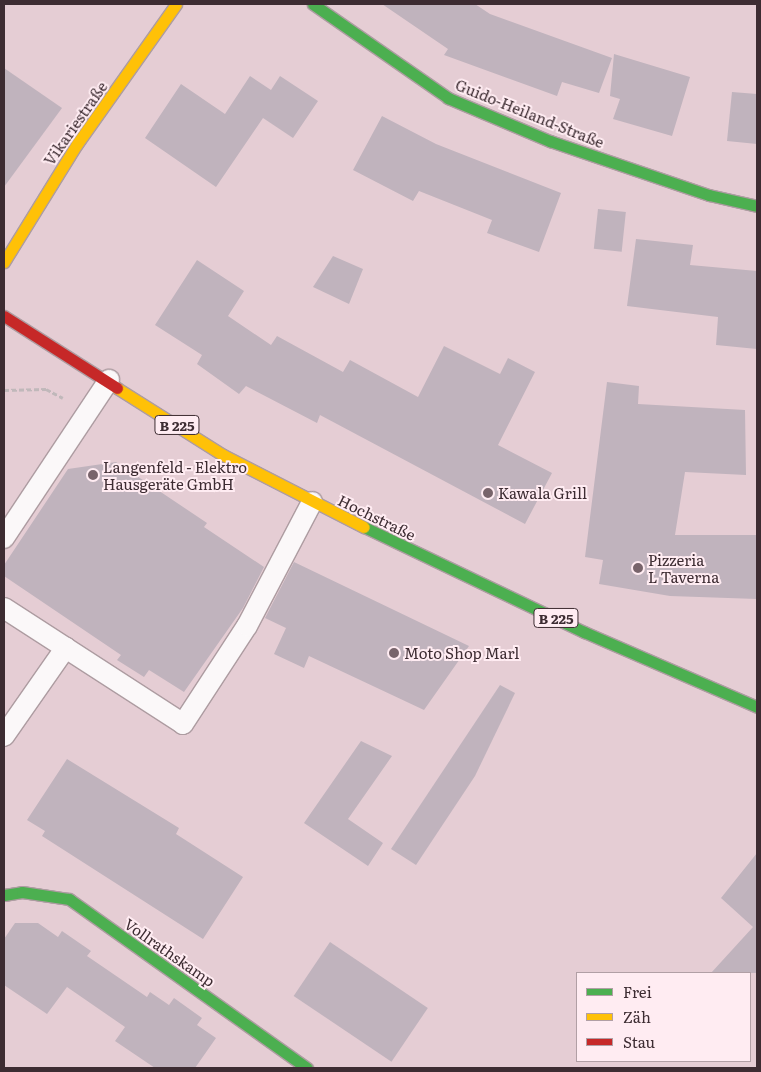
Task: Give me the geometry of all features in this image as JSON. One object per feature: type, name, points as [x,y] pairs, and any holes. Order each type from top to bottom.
[{"type":"street","name":"Vikariestraße","points":[[4,262],[77,144],[176,4]]},
{"type":"street","name":"Guido-Heiland-Straße","points":[[313,4],[448,98],[550,141],[709,195],[757,206]]},
{"type":"street","name":"Hochstraße","points":[[4,316],[109,380],[223,455],[312,502],[584,632],[757,707]]},
{"type":"street","name":"Vollrathskamp","points":[[4,895],[22,892],[69,899],[307,1068]]},
{"type":"lane","points":[[4,538],[109,380]]},
{"type":"lane","points":[[4,608],[183,724],[247,626],[312,502]]},
{"type":"lane","points":[[4,736],[66,647]]},
{"type":"building","points":[[382,4],[475,4],[490,14],[612,58],[599,93],[562,82],[557,96],[444,55],[448,49]]},
{"type":"building","points":[[614,54],[690,77],[672,136],[613,119],[620,99],[610,96]]},
{"type":"building","points":[[4,68],[62,108],[4,187]]},
{"type":"building","points":[[250,76],[271,90],[280,76],[318,101],[293,138],[263,118],[216,187],[145,138],[181,84],[225,114]]},
{"type":"building","points":[[732,92],[757,94],[757,144],[727,141]]},
{"type":"building","points":[[382,116],[436,144],[561,193],[539,252],[487,233],[492,220],[419,191],[413,201],[353,170]]},
{"type":"building","points":[[598,209],[626,212],[622,252],[594,249]]},
{"type":"building","points":[[636,239],[693,245],[690,265],[757,271],[757,349],[716,345],[718,317],[627,306]]},
{"type":"building","points":[[333,256],[363,269],[349,304],[313,287]]},
{"type":"building","points":[[197,260],[244,291],[228,316],[271,345],[277,336],[343,372],[350,360],[418,397],[444,346],[500,374],[508,358],[535,372],[498,445],[552,473],[525,524],[320,415],[317,423],[246,386],[239,394],[197,364],[202,355],[155,325]]},
{"type":"building","points":[[607,382],[639,386],[638,404],[745,410],[746,475],[685,472],[675,535],[757,535],[757,599],[670,596],[599,584],[603,560],[585,557]]},
{"type":"building","points":[[116,462],[207,523],[204,527],[264,567],[243,608],[184,692],[149,670],[144,677],[117,660],[121,655],[4,576],[4,565],[68,469]]},
{"type":"building","points":[[294,562],[469,646],[424,710],[309,656],[304,668],[274,654],[286,628],[265,618]]},
{"type":"building","points":[[500,685],[515,693],[475,776],[416,865],[391,849]]},
{"type":"building","points":[[361,741],[392,756],[348,819],[383,843],[368,866],[304,823]]},
{"type":"building","points":[[67,759],[179,828],[176,834],[243,877],[203,939],[42,836],[45,831],[27,820]]},
{"type":"building","points":[[757,853],[757,973],[712,972],[753,927],[721,898]]},
{"type":"building","points":[[15,923],[38,923],[58,937],[62,931],[91,951],[87,956],[147,997],[150,992],[169,1005],[174,998],[202,1018],[197,1025],[216,1038],[195,1068],[155,1068],[115,1041],[125,1027],[67,987],[47,1014],[4,985],[4,939]]},
{"type":"building","points":[[330,942],[428,1008],[391,1062],[294,996]]},
{"type":"traffic: fast","points":[[313,4],[448,98],[550,141],[709,195],[757,206]]},
{"type":"traffic: fast","points":[[364,527],[584,632],[757,707]]},
{"type":"traffic: fast","points":[[4,895],[22,892],[69,899],[307,1068]]},
{"type":"traffic: slow","points":[[4,262],[77,144],[176,4]]},
{"type":"traffic: slow","points":[[117,388],[223,455],[364,527]]},
{"type":"traffic: jam","points":[[4,316],[117,388]]},
{"type":"place","name":"Langenfeld - Elektro Hausgeräte GmbH","points":[[93,475]]},
{"type":"place","name":"Kawala Grill","points":[[488,493]]},
{"type":"place","name":"Pizzeria L Taverna","points":[[638,568]]},
{"type":"place","name":"Moto Shop Marl","points":[[394,653]]}]
